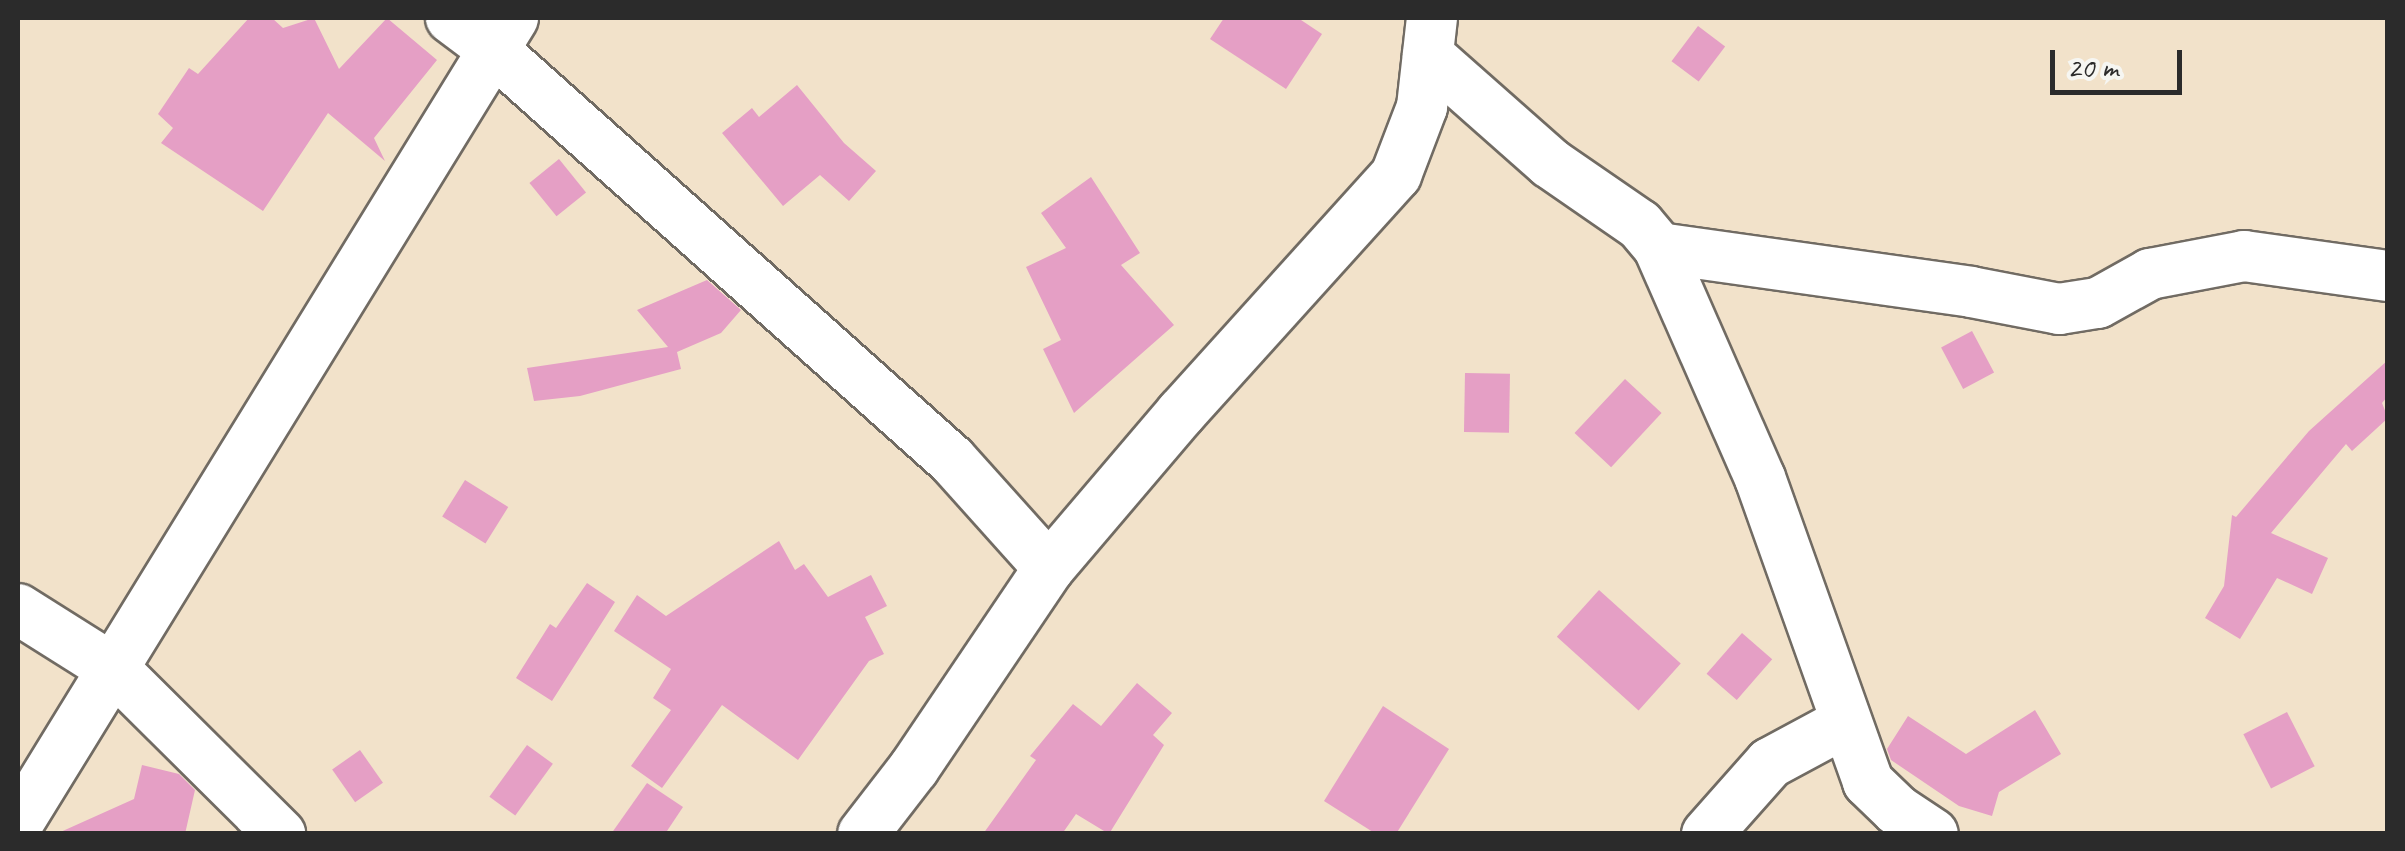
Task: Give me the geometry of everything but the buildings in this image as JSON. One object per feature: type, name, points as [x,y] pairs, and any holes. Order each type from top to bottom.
[{"type":"street","points":[[451,18],[502,33],[952,460],[1049,568]]},
{"type":"street","points":[[18,824],[502,33]]},
{"type":"street","points":[[863,834],[914,768],[1049,568],[1181,412],[1396,175],[1422,107],[1430,36]]},
{"type":"street","points":[[1430,36],[1550,163],[1640,225],[1659,248],[1760,478],[1868,782],[1897,810],[1934,834]]},
{"type":"street","points":[[1659,248],[1971,292],[2059,309],[2098,303],[2150,274],[2244,256],[2388,276]]},
{"type":"street","points":[[18,609],[115,670],[280,834]]},
{"type":"street","points":[[1706,834],[1770,763],[1846,722]]}]
